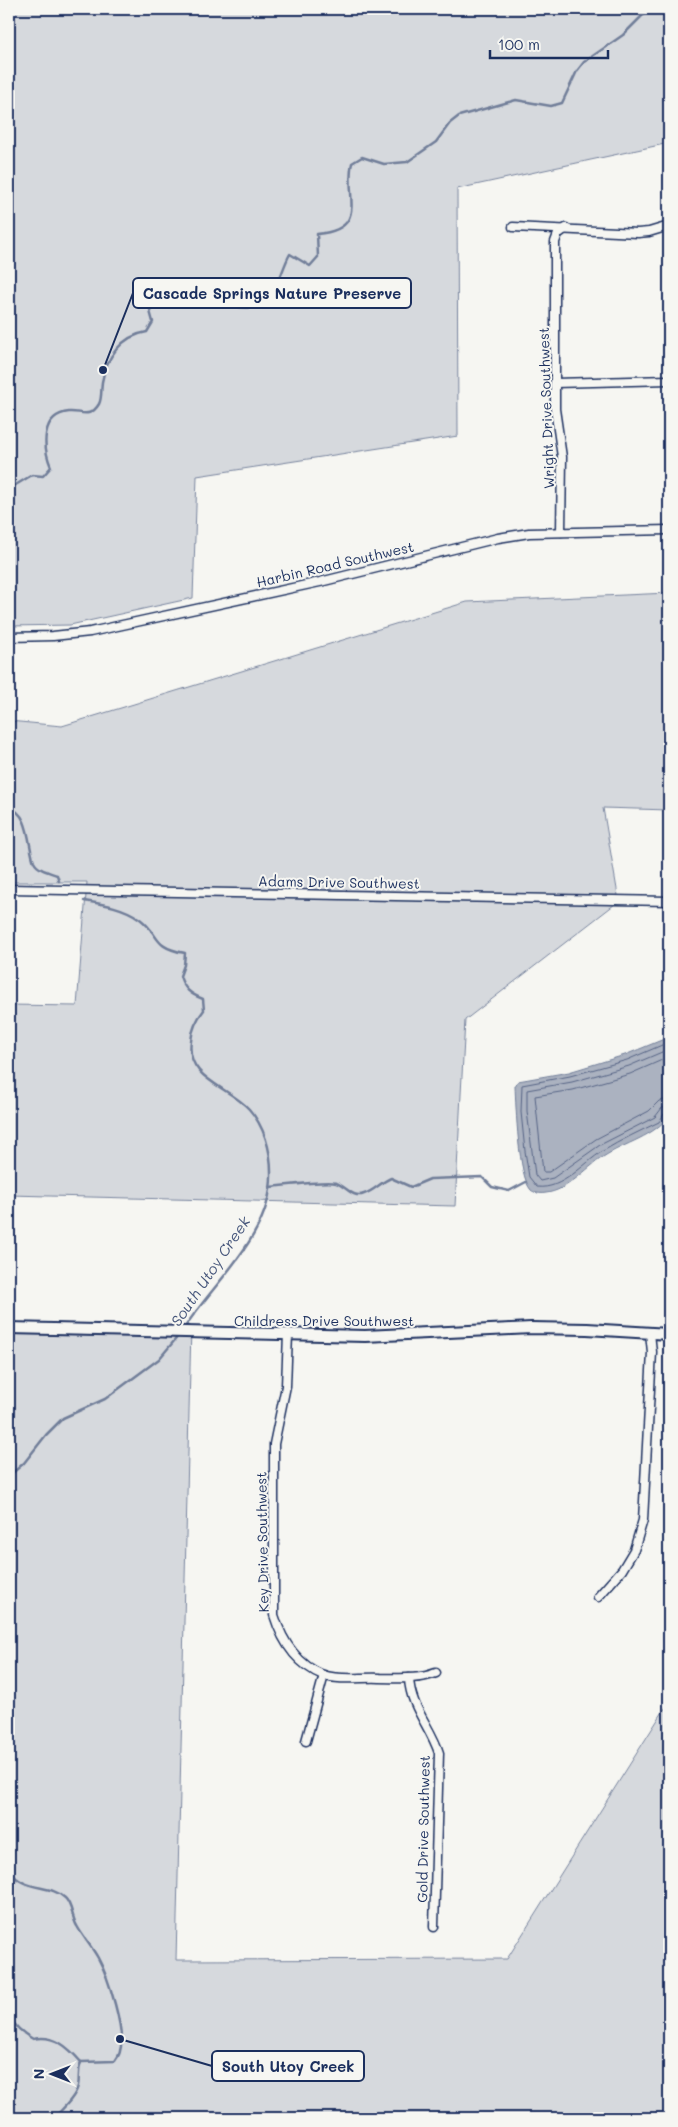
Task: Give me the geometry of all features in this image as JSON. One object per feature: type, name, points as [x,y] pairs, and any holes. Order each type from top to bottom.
[{"type":"street","points":[[513,227],[566,228],[638,233],[669,226]]},
{"type":"street","name":"Wright Drive Southwest","points":[[561,532],[562,457],[555,409],[555,242],[558,234],[566,228]]},
{"type":"street","points":[[555,383],[669,380]]},
{"type":"street","name":"Harbin Road Southwest","points":[[9,637],[53,636],[90,632],[320,582],[498,538],[529,533],[669,530]]},
{"type":"street","name":"Adams Drive Southwest","points":[[9,888],[669,901]]},
{"type":"street","name":"Childress Drive Southwest","points":[[9,1328],[365,1336],[531,1328],[669,1334]]},
{"type":"street","points":[[598,1597],[622,1570],[634,1550],[643,1520],[652,1352],[650,1333]]},
{"type":"street","name":"Key Drive Southwest","points":[[288,1334],[286,1386],[274,1444],[274,1615],[280,1635],[291,1652],[324,1675]]},
{"type":"street","points":[[306,1741],[324,1675],[424,1678],[436,1673]]},
{"type":"street","name":"Gold Drive Southwest","points":[[409,1678],[412,1700],[434,1735],[439,1754],[434,1927]]},
{"type":"shaded area","points":[[9,9],[669,9],[669,143],[457,189],[458,436],[197,476],[193,598],[70,625],[9,626]]},
{"type":"shaded area","points":[[669,593],[669,810],[603,808],[619,901],[465,1020],[455,1206],[9,1195],[9,1005],[77,1006],[87,882],[9,882],[9,721],[62,726],[467,602]]},
{"type":"shaded area","points":[[9,1324],[191,1326],[176,1960],[507,1959],[669,1702],[669,2118],[9,2118]]},
{"type":"water","points":[[669,1037],[669,1115],[663,1122],[648,1134],[603,1157],[569,1184],[554,1191],[544,1193],[536,1193],[531,1190],[523,1171],[518,1141],[515,1086],[518,1081],[569,1072],[625,1055]]},
{"type":"waterway","name":"South Utoy Creek","points":[[9,489],[32,475],[43,476],[51,467],[46,451],[48,426],[60,414],[69,412],[89,413],[96,409],[100,402],[104,373],[111,357],[122,343],[138,334],[147,332],[153,322],[150,311],[162,294],[177,288],[206,290],[211,291],[220,299],[235,306],[246,308],[258,306],[273,293],[290,254],[310,266],[318,257],[317,234],[333,231],[344,225],[349,218],[351,209],[350,175],[352,163],[362,157],[384,164],[407,162],[436,142],[450,123],[459,116],[516,100],[551,106],[562,103],[577,71],[584,62],[623,35],[649,9]]},
{"type":"waterway","name":"South Utoy Creek","points":[[9,808],[16,811],[25,823],[32,856],[36,865],[57,875],[59,881]]},
{"type":"waterway","name":"South Utoy Creek","points":[[84,901],[99,903],[134,915],[147,925],[161,944],[185,953],[184,965],[180,976],[188,991],[203,999],[204,1010],[195,1025],[192,1037],[191,1054],[195,1064],[210,1081],[249,1109],[263,1131],[270,1155],[269,1195],[252,1237],[183,1330]]},
{"type":"waterway","points":[[270,1187],[331,1182],[340,1185],[353,1194],[360,1195],[368,1193],[391,1178],[411,1187],[430,1179],[482,1177],[492,1187],[509,1191],[526,1182]]},
{"type":"waterway","name":"South Utoy Creek","points":[[9,1476],[24,1463],[46,1435],[63,1418],[105,1399],[159,1359],[180,1334]]},
{"type":"waterway","name":"South Utoy Creek","points":[[9,1870],[22,1882],[59,1893],[65,1898],[77,1926],[98,1958],[106,1977],[118,2018],[121,2042],[120,2053],[115,2061],[81,2062]]},
{"type":"waterway","points":[[9,2016],[16,2027],[29,2037],[33,2039],[48,2038],[54,2040],[71,2051],[81,2062]]},
{"type":"waterway","name":"South Utoy Creek","points":[[54,2118],[74,2095],[79,2083],[81,2062]]},
{"type":"place","name":"Cascade Springs Nature Preserve","points":[[103,370]]},
{"type":"place","name":"South Utoy Creek","points":[[120,2039]]}]
